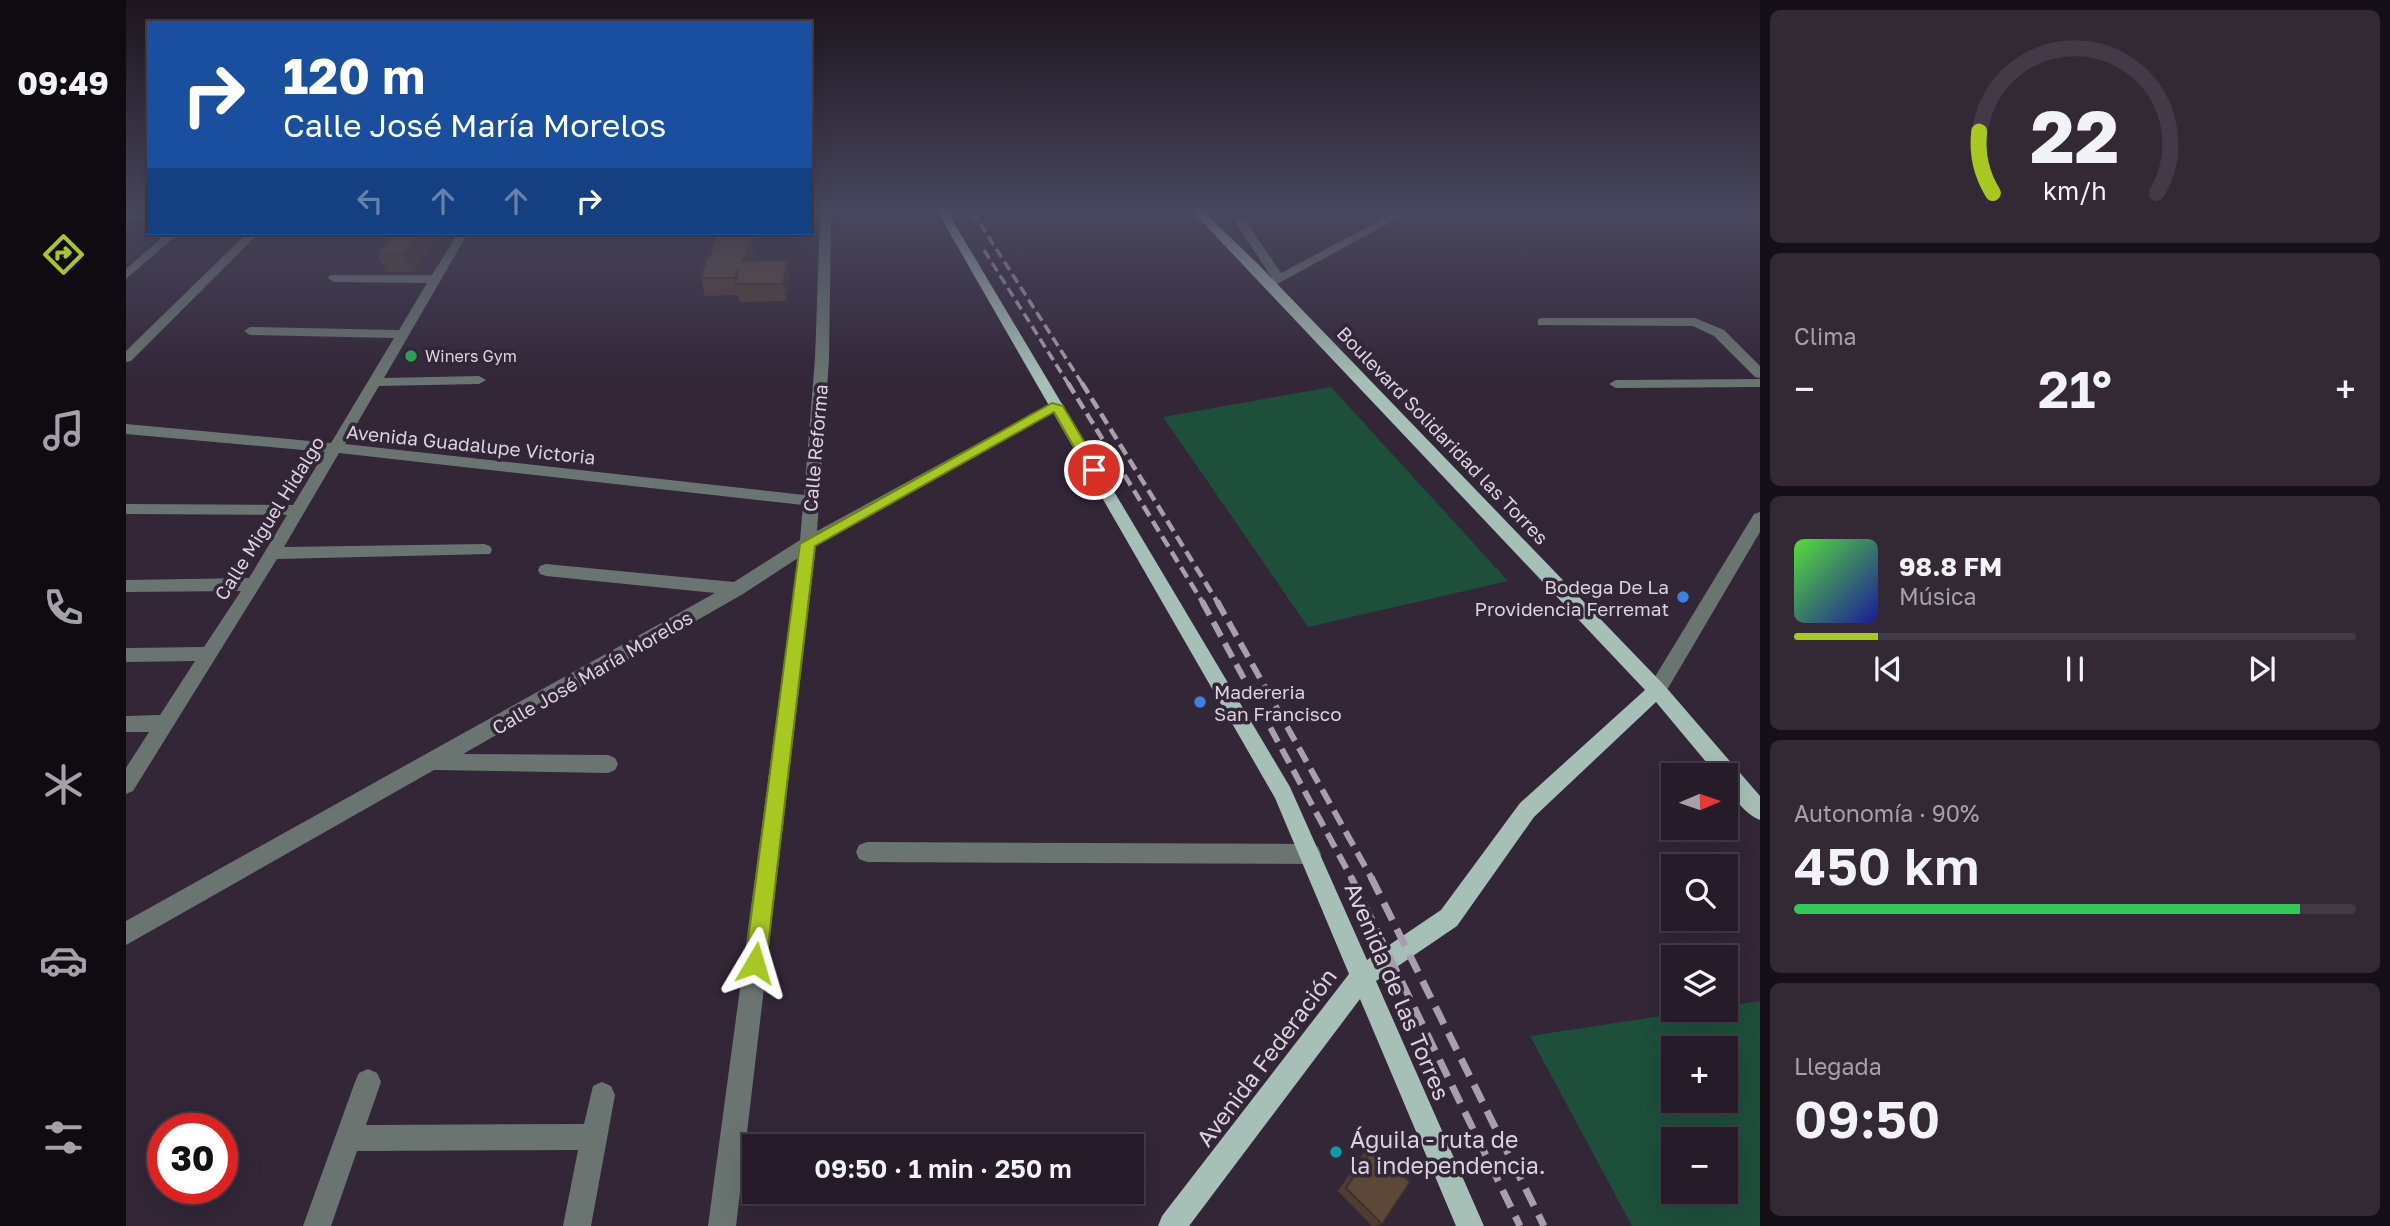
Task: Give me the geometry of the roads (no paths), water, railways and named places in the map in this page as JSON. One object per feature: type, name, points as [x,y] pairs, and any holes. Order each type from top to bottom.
[{"type":"main road","points":[[976,268],[1283,793],[1310,854]]},
{"type":"main road","name":"Boulevard Solidaridad las Torres","points":[[1261,268],[1657,690]]},
{"type":"main road","points":[[1657,690],[1760,811]]},
{"type":"main road","name":"Avenida Federación","points":[[1172,1226],[1361,978],[1449,918],[1527,810],[1657,690]]},
{"type":"main road","name":"Avenida de las Torres","points":[[1310,854],[1469,1226]]},
{"type":"street","points":[[126,358],[217,268]]},
{"type":"street","name":"Calle Miguel Hidalgo","points":[[126,785],[273,553],[442,268]]},
{"type":"street","name":"Calle Reforma","points":[[722,1226],[808,544],[822,359],[821,268]]},
{"type":"street","points":[[1268,268],[1275,281],[1299,268]]},
{"type":"street","points":[[334,278],[436,279]]},
{"type":"street","points":[[1542,322],[1695,322],[1719,333],[1760,374]]},
{"type":"street","points":[[250,331],[404,334]]},
{"type":"street","points":[[375,382],[479,380]]},
{"type":"street","points":[[1616,384],[1760,383]]},
{"type":"street","name":"Calle José María Morelos","points":[[126,934],[435,762],[737,589],[808,544],[1057,406]]},
{"type":"street","name":"Avenida Guadalupe Victoria","points":[[126,429],[337,448],[811,501]]},
{"type":"street","points":[[126,509],[298,510]]},
{"type":"street","name":"Avenida Federación","points":[[1657,690],[1760,518]]},
{"type":"street","points":[[273,553],[484,550]]},
{"type":"street","points":[[546,570],[737,589]]},
{"type":"street","points":[[126,586],[254,584]]},
{"type":"street","points":[[126,655],[208,654]]},
{"type":"street","points":[[126,724],[165,723]]},
{"type":"street","points":[[435,762],[608,764]]},
{"type":"street","points":[[867,852],[1310,854]]},
{"type":"street","points":[[317,1226],[368,1082]]},
{"type":"street","points":[[577,1226],[603,1095]]},
{"type":"street","points":[[348,1138],[595,1137]]},
{"type":"railway","points":[[995,268],[1069,385]]},
{"type":"railway","points":[[1008,268],[1083,385]]},
{"type":"railway","points":[[1068,383],[1203,603]]},
{"type":"railway","points":[[1082,383],[1218,603]]},
{"type":"railway","points":[[1202,601],[1352,878]]},
{"type":"railway","points":[[1217,601],[1372,879]]},
{"type":"railway","points":[[1352,878],[1520,1226]]},
{"type":"railway","points":[[1372,879],[1544,1226]]},
{"type":"place","name":"Winers Gym","points":[[411,356]]},
{"type":"place","name":"Bodega De La Providencia Ferremat","points":[[1683,597]]},
{"type":"place","name":"Madereria San Francisco","points":[[1200,702]]},
{"type":"place","name":"Águila - ruta de la independencia.","points":[[1336,1152]]}]
